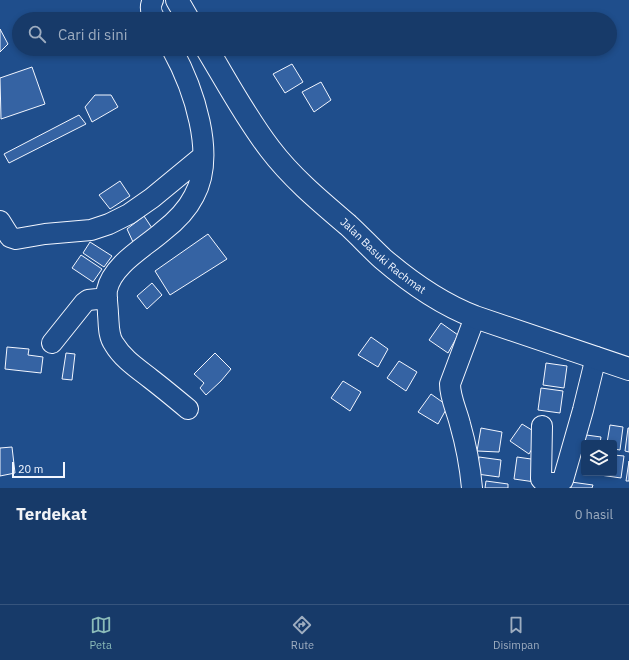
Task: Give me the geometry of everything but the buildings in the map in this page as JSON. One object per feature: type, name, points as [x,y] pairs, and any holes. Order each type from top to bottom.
[{"type":"highway","points":[[177,0],[184,12]]},
{"type":"highway","name":"Jalan Basuki Rachmat","points":[[211,56],[260,136],[281,162],[304,186],[397,270],[437,300],[456,310],[475,317],[629,368]]},
{"type":"street","points":[[151,12],[150,7],[153,0]]},
{"type":"street","points":[[176,56],[197,111],[201,130],[204,156],[200,183],[187,208],[162,232],[122,264],[107,290],[107,298],[110,333],[113,343],[129,362],[188,409]]},
{"type":"street","points":[[0,221],[10,237],[16,239],[45,234],[91,230],[110,224],[129,214],[152,198],[204,156]]},
{"type":"street","points":[[52,343],[84,303],[88,300],[96,298],[107,298]]},
{"type":"street","points":[[472,488],[470,464],[461,425],[450,391],[450,384],[475,317]]},
{"type":"street","points":[[542,426],[541,479],[545,483],[559,483],[563,480],[596,358]]}]
